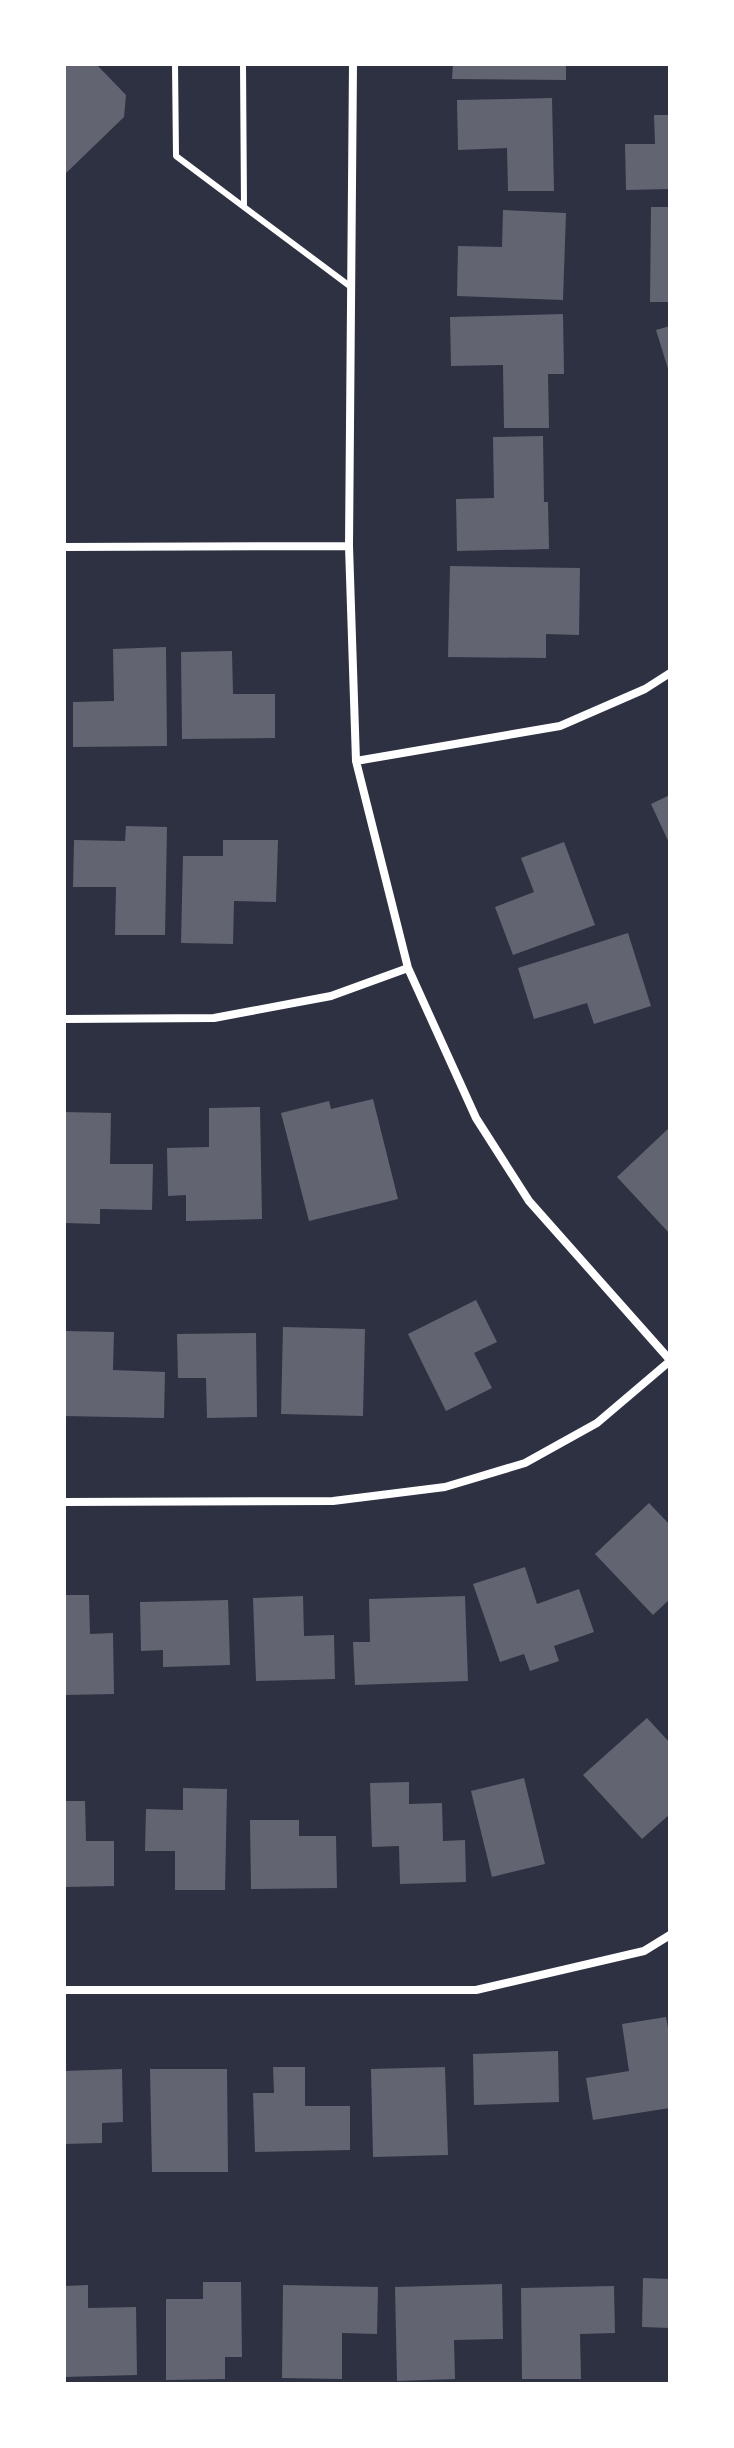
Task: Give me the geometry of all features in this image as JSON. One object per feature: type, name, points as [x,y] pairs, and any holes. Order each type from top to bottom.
[{"type":"street","points":[[64,1502],[333,1501],[445,1487],[525,1463],[597,1423],[670,1360],[529,1201],[476,1118],[408,968],[356,761],[349,546],[353,64]]},
{"type":"street","points":[[64,547],[349,546]]},
{"type":"street","points":[[356,761],[560,726],[645,689],[670,673]]},
{"type":"street","points":[[64,1019],[214,1018],[331,996],[408,968]]},
{"type":"street","points":[[64,1990],[476,1990],[644,1951],[670,1935]]},
{"type":"lane","points":[[175,64],[176,156],[351,287]]},
{"type":"lane","points":[[243,64],[244,206]]},
{"type":"building","points":[[64,64],[96,64],[126,95],[124,117],[64,175]]},
{"type":"building","points":[[453,64],[566,64],[566,80],[452,79]]},
{"type":"building","points":[[552,98],[554,191],[508,191],[507,148],[458,150],[457,100]]},
{"type":"building","points":[[654,115],[670,115],[670,189],[626,190],[625,144],[655,144]]},
{"type":"building","points":[[651,207],[670,207],[670,302],[650,302]]},
{"type":"building","points":[[503,210],[566,213],[563,300],[457,296],[458,246],[502,247]]},
{"type":"building","points":[[563,314],[564,374],[548,374],[549,428],[504,428],[503,365],[451,366],[450,317]]},
{"type":"building","points":[[670,326],[670,372],[669,372],[656,330]]},
{"type":"building","points":[[543,436],[544,502],[548,502],[549,549],[457,551],[456,499],[494,498],[493,437]]},
{"type":"building","points":[[450,566],[580,568],[579,635],[546,634],[546,658],[448,657]]},
{"type":"building","points":[[166,647],[167,746],[73,747],[73,702],[114,701],[113,649]]},
{"type":"building","points":[[232,651],[233,694],[275,694],[275,738],[182,739],[181,652]]},
{"type":"building","points":[[670,795],[670,845],[651,804]]},
{"type":"building","points":[[126,826],[167,827],[165,935],[115,935],[116,887],[73,887],[74,840],[125,841]]},
{"type":"building","points":[[223,840],[278,840],[276,902],[234,901],[233,944],[181,943],[183,856],[223,856]]},
{"type":"building","points":[[564,842],[595,925],[513,955],[495,907],[534,892],[521,858]]},
{"type":"building","points":[[628,933],[651,1006],[594,1024],[587,1003],[534,1019],[518,968]]},
{"type":"building","points":[[373,1099],[398,1199],[309,1221],[281,1113],[329,1101],[331,1109]]},
{"type":"building","points":[[260,1107],[262,1219],[186,1221],[186,1195],[168,1196],[167,1148],[209,1147],[209,1108]]},
{"type":"building","points":[[64,1112],[111,1113],[110,1164],[153,1164],[152,1210],[100,1209],[100,1224],[64,1223]]},
{"type":"building","points":[[670,1127],[670,1234],[617,1177]]},
{"type":"building","points":[[476,1300],[497,1342],[474,1353],[492,1388],[446,1411],[408,1334]]},
{"type":"building","points":[[283,1327],[365,1329],[363,1416],[281,1414]]},
{"type":"building","points":[[66,1331],[114,1332],[113,1370],[165,1372],[164,1418],[64,1416]]},
{"type":"building","points":[[256,1333],[257,1417],[207,1418],[206,1378],[178,1378],[177,1334]]},
{"type":"building","points":[[649,1503],[670,1525],[670,1599],[653,1615],[595,1554]]},
{"type":"building","points":[[525,1567],[537,1604],[579,1589],[594,1632],[554,1646],[559,1661],[530,1671],[524,1654],[500,1662],[473,1584]]},
{"type":"building","points":[[64,1595],[89,1595],[90,1634],[113,1633],[114,1694],[64,1695]]},
{"type":"building","points":[[303,1596],[304,1636],[334,1635],[335,1679],[256,1681],[253,1598]]},
{"type":"building","points":[[465,1596],[468,1681],[355,1685],[353,1642],[370,1642],[369,1599]]},
{"type":"building","points":[[228,1600],[230,1665],[163,1667],[163,1650],[141,1651],[140,1602]]},
{"type":"building","points":[[647,1718],[670,1743],[670,1814],[642,1839],[583,1775]]},
{"type":"building","points":[[524,1778],[545,1864],[492,1877],[471,1791]]},
{"type":"building","points":[[409,1782],[409,1804],[442,1803],[443,1841],[465,1840],[466,1882],[400,1884],[399,1846],[372,1847],[370,1783]]},
{"type":"building","points":[[183,1788],[227,1789],[225,1890],[175,1890],[175,1851],[145,1851],[146,1809],[183,1810]]},
{"type":"building","points":[[64,1801],[85,1801],[86,1841],[114,1841],[114,1886],[64,1887]]},
{"type":"building","points":[[250,1820],[299,1820],[299,1836],[336,1836],[337,1888],[251,1889]]},
{"type":"building","points":[[666,2017],[670,2039],[670,2108],[593,2120],[586,2078],[629,2071],[622,2024]]},
{"type":"building","points":[[558,2051],[559,2102],[474,2105],[473,2054]]},
{"type":"building","points":[[273,2067],[305,2067],[305,2106],[350,2106],[350,2150],[255,2152],[253,2093],[274,2093]]},
{"type":"building","points":[[445,2067],[448,2155],[373,2157],[371,2069]]},
{"type":"building","points":[[122,2069],[123,2122],[102,2123],[102,2143],[64,2144],[64,2071]]},
{"type":"building","points":[[150,2069],[227,2069],[228,2172],[152,2172]]},
{"type":"building","points":[[643,2278],[670,2279],[670,2328],[642,2327]]},
{"type":"building","points":[[203,2282],[241,2282],[242,2357],[225,2357],[225,2379],[166,2380],[166,2299],[203,2299]]},
{"type":"building","points":[[502,2284],[503,2339],[454,2340],[455,2379],[397,2381],[395,2287]]},
{"type":"building","points":[[88,2285],[88,2308],[136,2307],[137,2375],[64,2377],[64,2286]]},
{"type":"building","points":[[283,2285],[378,2287],[377,2334],[342,2333],[342,2379],[282,2378]]},
{"type":"building","points":[[614,2286],[615,2333],[580,2334],[581,2379],[522,2379],[521,2288]]}]
